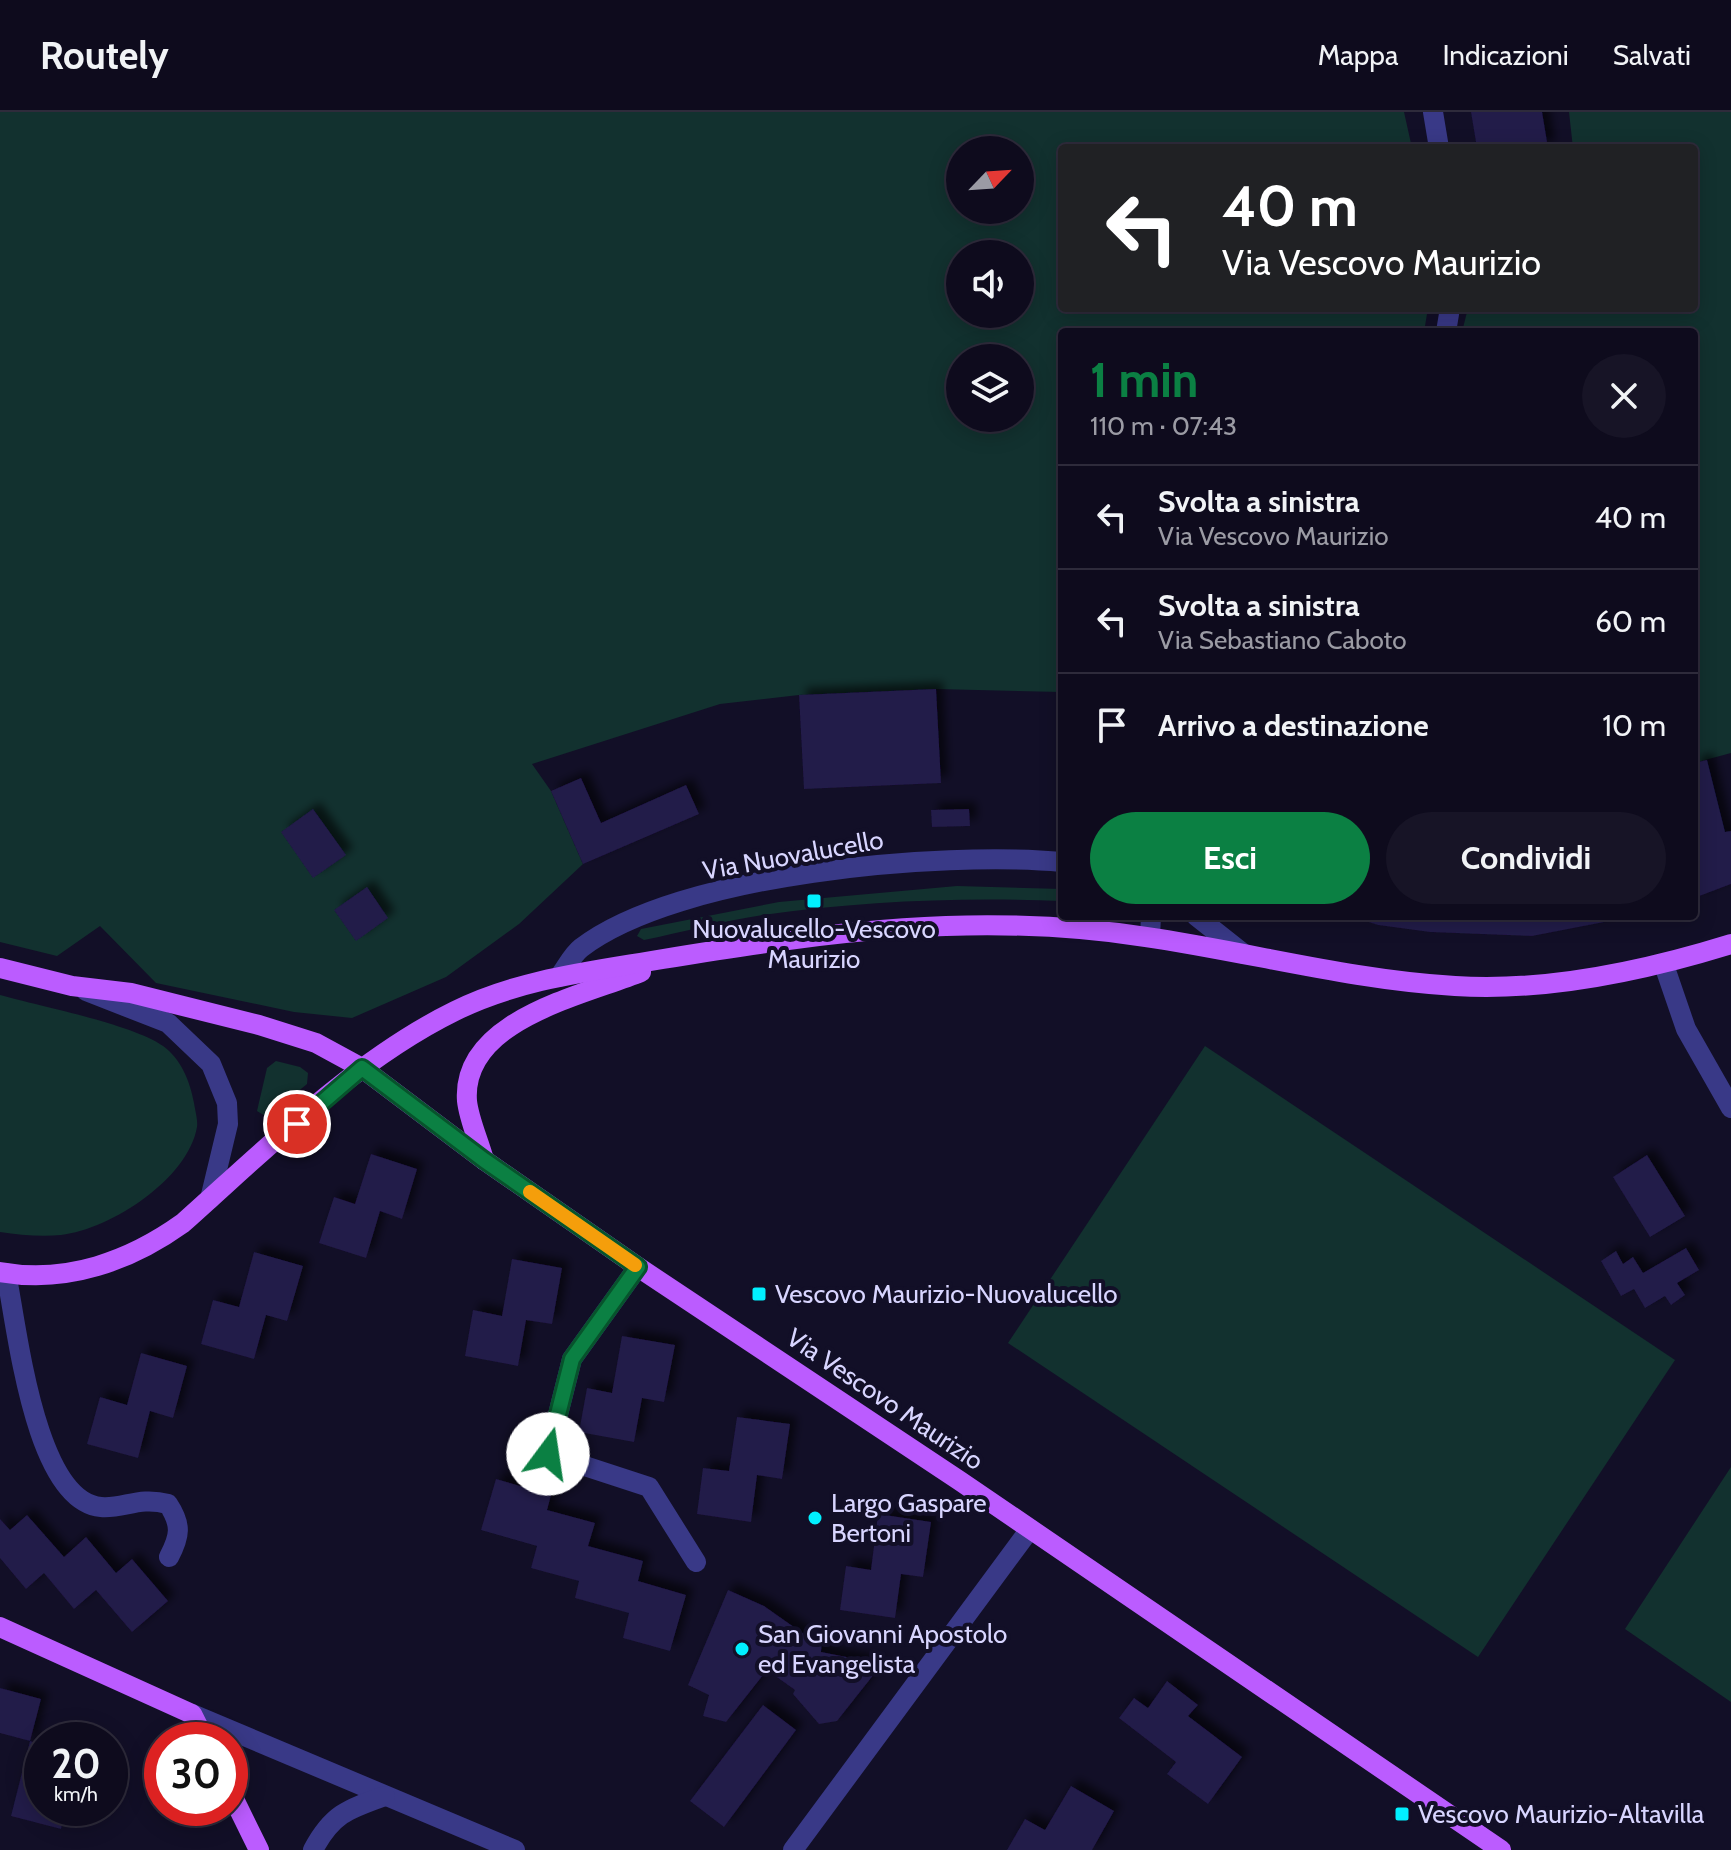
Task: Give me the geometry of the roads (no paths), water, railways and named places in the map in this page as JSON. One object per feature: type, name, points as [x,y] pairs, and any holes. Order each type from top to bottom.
[{"type":"main road","points":[[3,1273],[57,1274],[122,1259],[153,1244],[362,1068],[456,1010],[559,977],[873,928],[1010,925],[1085,928],[1150,937],[1297,966],[1457,986],[1554,982],[1664,965],[1731,944]]},
{"type":"main road","points":[[484,1160],[467,1102],[469,1075],[479,1051],[498,1032],[532,1015],[682,956]]},
{"type":"main road","points":[[0,968],[72,986]]},
{"type":"main road","name":"Via Vescovo Maurizio","points":[[72,986],[131,993],[259,1025],[316,1043],[362,1068],[484,1160],[638,1267],[1501,1850]]},
{"type":"main road","points":[[0,1627],[192,1714],[196,1722]]},
{"type":"main road","points":[[247,1826],[259,1850]]},
{"type":"street","points":[[1433,112],[1438,144]]},
{"type":"street","name":"Via Nuovalucello","points":[[559,977],[579,949],[620,925],[658,907],[752,885],[876,864],[1016,858],[1058,862]]},
{"type":"street","points":[[1150,937],[1151,920]]},
{"type":"street","points":[[1201,920],[1244,954]]},
{"type":"street","points":[[1664,965],[1686,1029],[1731,1108]]},
{"type":"street","points":[[72,986],[168,1023],[211,1064],[227,1103],[228,1124],[210,1199]]},
{"type":"street","points":[[638,1267],[572,1359],[548,1454],[649,1487],[696,1562]]},
{"type":"street","points":[[3,1273],[39,1433],[62,1482],[82,1499],[101,1507],[134,1501],[168,1504],[177,1518],[180,1536],[169,1557]]},
{"type":"street","points":[[793,1850],[1030,1529]]},
{"type":"street","points":[[192,1714],[515,1850]]},
{"type":"street","points":[[313,1850],[327,1825],[347,1810],[385,1796]]},
{"type":"place","name":"Nuovalucello-Vescovo Maurizio","points":[[814,901]]},
{"type":"place","name":"Vescovo Maurizio-Nuovalucello","points":[[759,1294]]},
{"type":"place","name":"Largo Gaspare Bertoni","points":[[815,1518]]},
{"type":"place","name":"San Giovanni Apostolo ed Evangelista","points":[[742,1649]]},
{"type":"place","name":"Vescovo Maurizio-Altavilla","points":[[1402,1814]]}]
